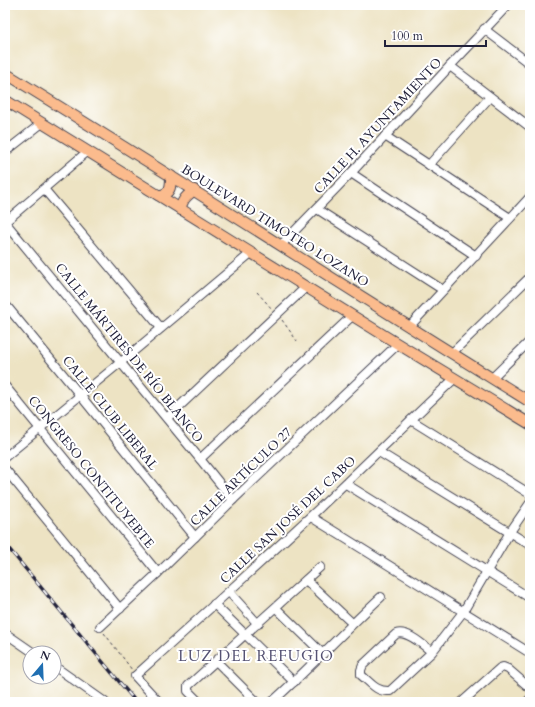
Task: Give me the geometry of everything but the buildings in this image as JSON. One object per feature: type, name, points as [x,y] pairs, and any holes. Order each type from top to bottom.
[{"type":"main road","name":"BOULEVARD TIMOTEO LOZANO","points":[[5,73],[194,190],[530,402]]},
{"type":"main road","points":[[5,100],[352,316],[530,424]]},
{"type":"main road","points":[[158,195],[167,193],[171,183],[171,176]]},
{"type":"main road","points":[[181,210],[184,199],[194,190]]},
{"type":"street","name":"CALLE H. AYUNTAMIENTO","points":[[281,245],[317,209],[508,5]]},
{"type":"street","points":[[484,29],[530,64]]},
{"type":"street","points":[[450,66],[530,127]]},
{"type":"street","points":[[429,165],[490,97]]},
{"type":"street","points":[[5,152],[42,123]]},
{"type":"street","points":[[385,136],[510,218]]},
{"type":"street","points":[[5,222],[88,151]]},
{"type":"street","points":[[351,173],[476,256]]},
{"type":"street","points":[[44,189],[161,328]]},
{"type":"street","points":[[409,326],[530,197]]},
{"type":"street","points":[[317,209],[443,290]]},
{"type":"street","name":"CALLE MÁRTIRES DE RÍO BLANCO","points":[[5,222],[233,500]]},
{"type":"street","points":[[5,457],[121,362],[250,253]]},
{"type":"street","points":[[452,353],[530,277]]},
{"type":"street","points":[[167,418],[306,287]]},
{"type":"street","name":"CALLE CLUB LIBERAL","points":[[5,304],[195,537]]},
{"type":"street","points":[[200,459],[352,316]]},
{"type":"street","points":[[492,378],[530,341]]},
{"type":"street","name":"CALLE ARTÍCULO 27","points":[[100,628],[398,344]]},
{"type":"street","name":"CALLE SAN JOSÉ DEL CABO","points":[[136,676],[346,484],[454,378]]},
{"type":"street","name":"CONGRESO CONTITUYEBTE","points":[[5,386],[158,573]]},
{"type":"street","points":[[411,420],[530,494]]},
{"type":"street","points":[[379,452],[530,545]]},
{"type":"street","points":[[5,469],[120,609]]},
{"type":"street","points":[[346,484],[530,598]]},
{"type":"street","points":[[432,652],[405,634],[396,634],[363,665],[361,675],[377,689],[384,692],[390,691],[432,652],[463,612],[510,532],[530,503]]},
{"type":"street","points":[[311,516],[530,653]]},
{"type":"street","points":[[199,702],[188,691],[188,686],[320,567]]},
{"type":"street","points":[[306,580],[352,623]]},
{"type":"street","points":[[228,592],[258,624]]},
{"type":"street","points":[[272,702],[323,654],[352,623],[381,597]]},
{"type":"street","points":[[214,604],[294,682]]},
{"type":"street","points":[[276,608],[323,654]]},
{"type":"street","points":[[5,633],[22,645]]},
{"type":"street","points":[[216,661],[256,702]]},
{"type":"street","points":[[462,702],[503,667],[508,669],[530,688]]},
{"type":"street","points":[[62,672],[105,702]]},
{"type":"street","points":[[136,676],[159,702]]},
{"type":"path","points":[[100,628],[136,676]]},
{"type":"railway","points":[[5,544],[136,702]]},
{"type":"district","name":"LUZ DEL REFUGIO","points":[[256,656]]}]
